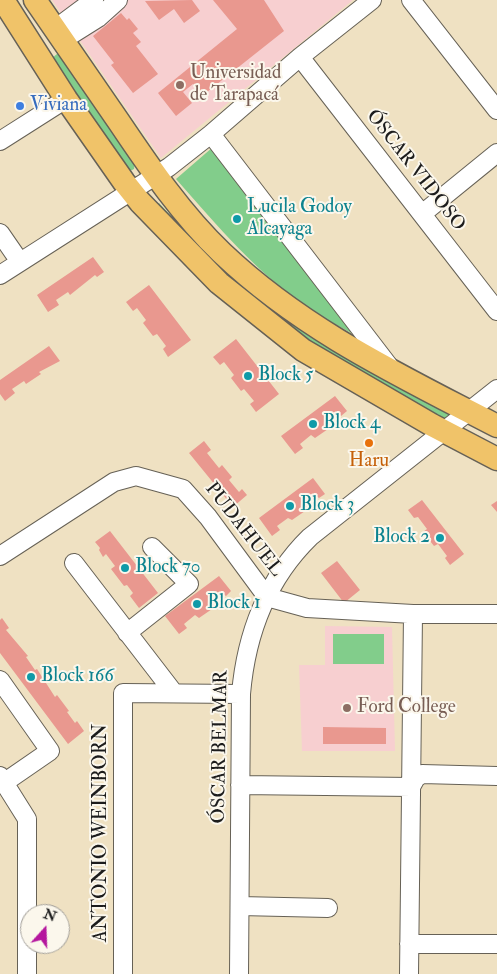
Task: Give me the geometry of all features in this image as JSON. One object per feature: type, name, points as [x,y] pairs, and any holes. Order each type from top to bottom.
[{"type":"main road","points":[[3,0],[66,99],[131,191],[219,283],[303,350],[444,431],[497,459]]},
{"type":"main road","points":[[35,0],[155,175],[202,232],[266,290],[319,330],[394,373],[497,426]]},
{"type":"main road","points":[[38,56],[59,35]]},
{"type":"street","points":[[0,274],[131,191],[211,134],[300,57],[372,0]]},
{"type":"street","points":[[411,0],[497,110]]},
{"type":"street","points":[[59,35],[98,18],[105,1]]},
{"type":"street","name":"ÓSCAR VIDOSO","points":[[300,57],[497,310]]},
{"type":"street","points":[[0,141],[66,99]]},
{"type":"street","points":[[211,134],[394,373]]},
{"type":"street","points":[[422,214],[497,153]]},
{"type":"street","points":[[0,233],[20,262]]},
{"type":"street","name":"ÓSCAR BELMAR","points":[[240,974],[241,694],[247,645],[256,619],[289,560],[310,537],[497,389]]},
{"type":"street","name":"PUDAHUEL","points":[[0,556],[114,482],[136,476],[183,489],[208,517],[267,597]]},
{"type":"street","points":[[127,633],[189,584],[152,547]]},
{"type":"street","points":[[74,563],[174,693],[241,694]]},
{"type":"street","points":[[267,597],[307,608],[413,614],[497,614]]},
{"type":"street","points":[[409,974],[413,614]]},
{"type":"street","points":[[0,680],[50,751],[2,779],[27,819],[27,974]]},
{"type":"street","name":"ANTONIO WEINBORN","points":[[122,974],[124,692],[174,693]]},
{"type":"street","points":[[411,787],[416,778],[422,774],[497,776]]},
{"type":"street","points":[[240,785],[411,787]]},
{"type":"street","points":[[240,906],[328,908]]},
{"type":"street","points":[[409,944],[497,944]]},
{"type":"shaded area","name":"Universidad de Tarapacá","points":[[52,0],[353,0],[161,158]]},
{"type":"shaded area","name":"Ford College","points":[[325,626],[392,627],[395,751],[302,751],[299,665],[325,665]]},
{"type":"green space","points":[[57,54],[63,55],[135,162],[134,169],[128,172],[52,58]]},
{"type":"green space","points":[[213,147],[366,341],[310,309],[273,281],[239,248],[176,179]]},
{"type":"green space","points":[[159,203],[204,251],[216,254],[455,413],[446,422],[315,350],[250,298],[154,206]]},
{"type":"green space","points":[[333,634],[384,634],[384,664],[333,664]]},
{"type":"building","points":[[192,0],[200,11],[184,23],[174,9],[159,20],[145,1]]},
{"type":"building","points":[[213,0],[264,0],[284,31],[202,96],[193,84],[183,92],[192,103],[176,116],[158,93],[237,29]]},
{"type":"building","points":[[121,13],[127,20],[129,18],[138,29],[133,33],[141,42],[136,46],[158,74],[133,93],[111,65],[114,63],[93,36]]},
{"type":"building","points":[[93,257],[104,272],[97,277],[95,275],[70,295],[68,292],[56,300],[59,305],[48,312],[37,295]]},
{"type":"building","points":[[149,285],[191,340],[168,357],[163,349],[166,346],[157,334],[153,336],[143,323],[146,320],[137,308],[133,311],[126,302]]},
{"type":"building","name":"Block 5","points":[[236,339],[279,394],[256,412],[250,404],[254,401],[244,389],[241,391],[231,378],[234,375],[224,362],[220,365],[213,357]]},
{"type":"building","points":[[49,346],[60,361],[39,372],[41,374],[26,384],[24,381],[12,389],[15,393],[5,401],[0,394],[0,380]]},
{"type":"building","name":"Block 4","points":[[335,396],[347,411],[341,416],[338,413],[326,421],[331,427],[315,438],[311,435],[300,444],[303,448],[295,454],[281,436]]},
{"type":"building","points":[[204,441],[211,450],[207,453],[219,468],[222,465],[232,477],[229,480],[239,492],[242,489],[247,495],[233,507],[189,453]]},
{"type":"building","name":"Block 3","points":[[313,478],[325,494],[319,498],[315,495],[304,504],[308,509],[292,520],[288,518],[277,526],[280,530],[272,536],[259,518]]},
{"type":"building","name":"Block 2","points":[[422,500],[464,554],[450,565],[445,558],[447,556],[438,544],[434,546],[423,532],[427,529],[418,517],[414,518],[408,510]]},
{"type":"building","points":[[497,501],[497,512],[491,505]]},
{"type":"building","name":"Block 70","points":[[110,531],[158,593],[139,608],[130,596],[133,593],[127,585],[124,586],[111,569],[115,566],[106,554],[103,557],[99,550],[100,548],[95,542]]},
{"type":"building","points":[[337,561],[360,590],[344,603],[321,573]]},
{"type":"building","name":"Block 1","points":[[219,576],[231,591],[226,596],[222,593],[210,601],[215,607],[199,618],[195,615],[184,624],[187,628],[179,634],[165,616]]},
{"type":"building","name":"Block 166","points":[[2,618],[9,628],[6,630],[28,656],[26,657],[35,670],[37,669],[55,697],[57,695],[75,723],[77,721],[84,731],[68,744],[0,653],[0,620]]},
{"type":"building","points":[[323,727],[386,728],[386,744],[323,744]]},
{"type":"place","name":"Universidad de Tarapacá","points":[[180,85]]},
{"type":"place","name":"Viviana","points":[[20,106]]},
{"type":"place","name":"Lucila Godoy Alcayaga","points":[[237,219]]},
{"type":"place","name":"Block 5","points":[[248,376]]},
{"type":"place","name":"Block 4","points":[[313,424]]},
{"type":"place","name":"Haru","points":[[369,443]]},
{"type":"place","name":"Block 3","points":[[290,506]]},
{"type":"place","name":"Block 2","points":[[440,538]]},
{"type":"place","name":"Block 70","points":[[125,568]]},
{"type":"place","name":"Block 1","points":[[197,604]]},
{"type":"place","name":"Block 166","points":[[31,677]]},
{"type":"place","name":"Ford College","points":[[347,708]]}]
